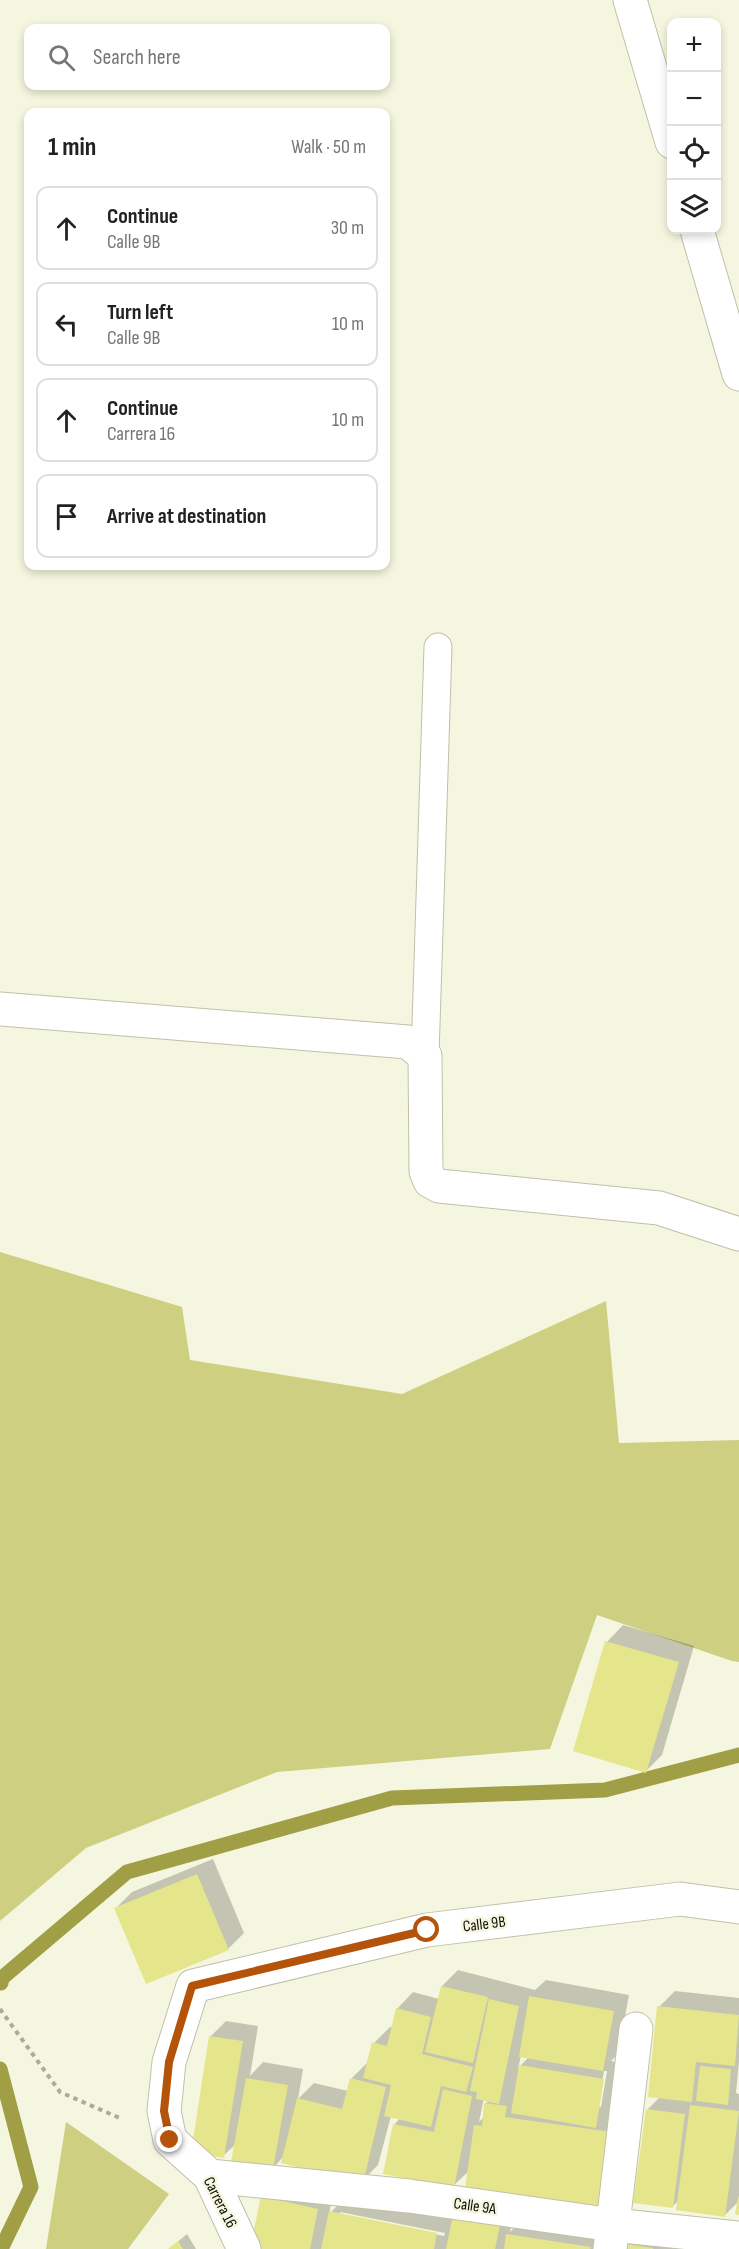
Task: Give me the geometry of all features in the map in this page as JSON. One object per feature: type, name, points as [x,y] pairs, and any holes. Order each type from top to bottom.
[{"type":"street","points":[[630,0],[667,126]]},
{"type":"street","points":[[698,234],[739,374]]},
{"type":"street","points":[[0,1008],[408,1042],[425,1056],[426,1171],[430,1181],[439,1186],[659,1208],[739,1234]]},
{"type":"street","name":"Calle 9B","points":[[170,2140],[164,2111],[169,2062],[192,1986],[427,1930],[680,1899],[739,1907]]},
{"type":"street","points":[[612,2237],[636,2029]]},
{"type":"street","name":"Carrera 16","points":[[170,2140],[210,2176],[244,2249]]},
{"type":"street","name":"Calle 9A","points":[[210,2176],[409,2196],[612,2237],[739,2238]]},
{"type":"lane","points":[[425,1056],[438,647]]},
{"type":"path","points":[[0,2009],[60,2092],[170,2140]]},
{"type":"shaded area","points":[[0,1252],[182,1307],[190,1360],[402,1394],[606,1301],[619,1443],[739,1440],[739,1662],[597,1615],[550,1749],[277,1772],[86,1848],[0,1921]]},
{"type":"shaded area","points":[[66,2122],[169,2194],[128,2249],[46,2249]]},
{"type":"building","points":[[605,1641],[679,1662],[646,1773],[573,1751]]},
{"type":"building","points":[[197,1874],[229,1950],[146,1984],[114,1908]]},
{"type":"building","points":[[441,1986],[488,1997],[473,2063],[425,2052]]},
{"type":"building","points":[[529,1996],[614,2011],[603,2071],[519,2057]]},
{"type":"building","points":[[489,1999],[519,2006],[499,2104],[476,2099],[477,2092],[470,2091]]},
{"type":"building","points":[[657,2006],[739,2015],[735,2066],[696,2062],[692,2102],[648,2097]]},
{"type":"building","points":[[396,2008],[431,2017],[422,2054],[473,2067],[466,2092],[441,2086],[431,2127],[384,2116],[391,2085],[363,2078],[372,2042],[387,2046]]},
{"type":"building","points":[[209,2036],[243,2041],[224,2158],[191,2153]]},
{"type":"building","points":[[519,2065],[604,2079],[596,2128],[511,2113]]},
{"type":"building","points":[[700,2066],[731,2069],[728,2105],[696,2101]]},
{"type":"building","points":[[246,2078],[288,2085],[273,2169],[231,2162]]},
{"type":"building","points":[[350,2078],[386,2087],[363,2183],[281,2163],[297,2098],[342,2109]]},
{"type":"building","points":[[443,2089],[472,2096],[454,2188],[383,2174],[393,2124],[434,2132]]},
{"type":"building","points":[[484,2103],[507,2106],[505,2117],[611,2132],[600,2215],[464,2196],[474,2125],[482,2126]]},
{"type":"building","points":[[690,2105],[739,2111],[725,2217],[676,2210]]},
{"type":"building","points":[[646,2109],[685,2114],[673,2208],[633,2203]]},
{"type":"building","points":[[261,2196],[318,2209],[310,2249],[250,2249]]},
{"type":"building","points":[[739,2197],[739,2215],[735,2214]]},
{"type":"building","points":[[329,2211],[437,2233],[434,2249],[321,2249]]},
{"type":"building","points":[[453,2215],[500,2225],[495,2249],[446,2249]]},
{"type":"building","points":[[506,2234],[591,2247],[590,2249],[504,2249]]},
{"type":"building","points":[[178,2241],[183,2249],[168,2249]]},
{"type":"building","points":[[624,2244],[653,2248],[653,2249],[623,2249]]},
{"type":"waterway","points":[[1,1983],[2,1978],[127,1872],[392,1798],[605,1790],[739,1755]]},
{"type":"waterway","points":[[0,2069],[31,2187],[1,2249]]},
{"type":"route","points":[[170,2140],[164,2111],[169,2062],[192,1986],[427,1930]]}]
